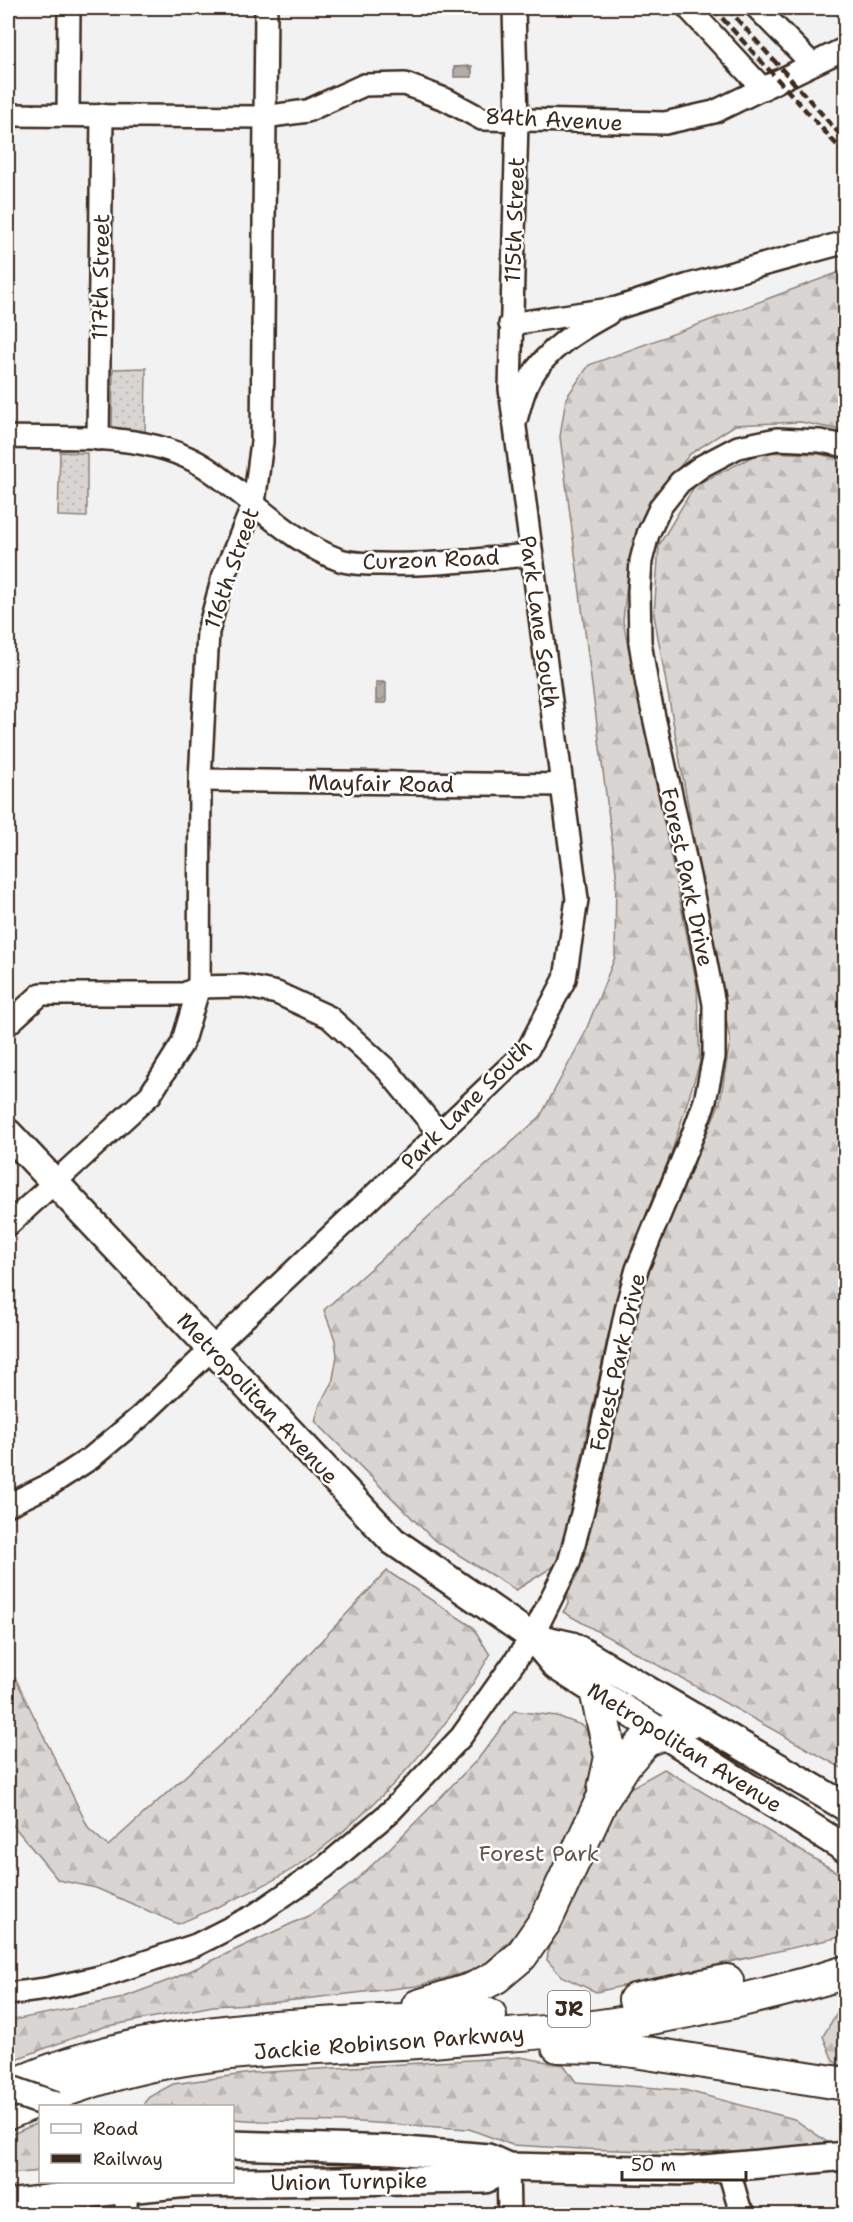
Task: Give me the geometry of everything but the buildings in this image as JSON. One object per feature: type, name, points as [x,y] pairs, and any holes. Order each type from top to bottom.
[{"type":"highway","points":[[596,1690],[611,1756],[601,1802]]},
{"type":"highway","points":[[287,2026],[432,2003],[473,1989],[496,1977],[521,1956],[538,1934],[601,1802],[624,1764],[645,1741],[694,1720]]},
{"type":"highway","name":"Jackie Robinson Parkway","points":[[8,2089],[78,2061],[129,2047],[181,2037],[287,2026],[478,2016],[594,2006],[712,1985],[846,1950]]},
{"type":"highway","name":"Jackie Robinson Parkway","points":[[8,2113],[98,2079],[167,2062],[252,2051],[442,2040],[591,2027],[739,2001],[846,1972]]},
{"type":"highway","points":[[442,2040],[483,2051],[567,2046],[609,2048],[846,2084]]},
{"type":"main road","name":"Metropolitan Avenue","points":[[8,1133],[393,1541],[532,1637],[555,1666],[846,1848]]},
{"type":"main road","name":"Metropolitan Avenue","points":[[532,1637],[572,1646],[694,1720],[846,1807]]},
{"type":"main road","points":[[8,2089],[53,2105]]},
{"type":"main road","name":"Union Turnpike","points":[[234,2145],[394,2150],[488,2158],[508,2167],[683,2171],[846,2156]]},
{"type":"main road","name":"Union Turnpike","points":[[234,2182],[485,2178],[508,2167]]},
{"type":"main road","name":"Union Turnpike","points":[[8,2204],[126,2201],[189,2183]]},
{"type":"street","points":[[68,115],[69,8]]},
{"type":"street","name":"116th Street","points":[[8,1225],[150,1095],[182,1044],[199,987],[200,780],[208,632],[223,577],[254,503],[262,442],[266,8]]},
{"type":"street","name":"115th Street","points":[[510,324],[517,121],[514,8]]},
{"type":"street","points":[[688,8],[763,89]]},
{"type":"street","points":[[757,8],[812,64]]},
{"type":"street","name":"84th Avenue","points":[[8,115],[264,117],[307,111],[364,85],[405,84],[447,100],[482,119],[665,123],[714,112],[846,48]]},
{"type":"street","name":"117th Street","points":[[98,439],[102,115]]},
{"type":"street","name":"Park Lane South","points":[[8,1505],[51,1484],[91,1458],[141,1416],[528,1049],[565,978],[577,898],[514,426],[510,389],[510,324],[617,309],[689,285],[846,242]]},
{"type":"street","name":"Park Lane South","points":[[514,426],[530,380],[554,348],[571,335],[617,309]]},
{"type":"street","name":"Curzon Road","points":[[8,438],[138,442],[174,451],[212,471],[316,550],[342,561],[405,565],[530,555]]},
{"type":"street","name":"Forest Park Drive","points":[[8,1994],[46,1989],[100,1977],[196,1946],[264,1909],[325,1867],[390,1812],[461,1737],[532,1637],[569,1563],[590,1483],[637,1269],[705,1101],[714,1057],[714,1004],[640,642],[641,561],[648,534],[661,506],[680,482],[702,466],[738,447],[777,439],[820,441],[846,446]]},
{"type":"street","name":"Mayfair Road","points":[[200,780],[562,785]]},
{"type":"street","points":[[8,1024],[41,994],[184,994],[199,987],[243,986],[277,993],[329,1017],[388,1071],[439,1133]]},
{"type":"street","points":[[508,2167],[509,2214]]},
{"type":"street","points":[[728,2168],[740,2209],[745,2214]]},
{"type":"green space","points":[[845,270],[845,431],[801,422],[735,425],[690,454],[656,496],[630,556],[623,621],[697,985],[700,1062],[671,1154],[633,1246],[607,1340],[559,1563],[516,1590],[434,1540],[315,1421],[320,1404],[332,1384],[337,1356],[335,1340],[324,1310],[540,1117],[584,1035],[615,957],[616,872],[560,437],[566,398],[589,365]]},
{"type":"green space","points":[[146,368],[145,434],[112,431],[113,369]]},
{"type":"green space","points":[[60,452],[87,453],[87,517],[58,516]]},
{"type":"green space","points":[[762,452],[818,454],[845,460],[845,1770],[563,1612],[568,1604],[567,1585],[588,1522],[643,1283],[720,1102],[730,1041],[654,615],[659,545],[695,485]]},
{"type":"green space","points":[[387,1571],[473,1627],[490,1655],[455,1711],[413,1763],[367,1810],[300,1864],[249,1893],[178,1924],[96,1888],[58,1880],[8,1819],[8,1663],[89,1829],[108,1846],[241,1726]]},
{"type":"green space","name":"Forest Park","points":[[514,1711],[557,1716],[584,1726],[599,1757],[593,1781],[530,1921],[481,1968],[417,1986],[269,2003],[213,2006],[103,2027],[8,2062],[8,2021],[119,1999],[175,1978],[310,1915],[353,1883],[390,1848],[478,1759]]},
{"type":"green space","points":[[664,1769],[845,1877],[845,1936],[596,1992],[561,1976],[547,1960],[551,1932],[618,1795]]},
{"type":"green space","points":[[845,1999],[845,2068],[833,2061],[823,2036]]},
{"type":"green space","points":[[520,2057],[564,2065],[576,2082],[684,2090],[794,2119],[830,2144],[785,2150],[690,2152],[512,2145],[469,2129],[359,2122],[234,2119],[234,2105],[145,2105],[144,2103],[149,2097],[173,2084],[252,2073]]},
{"type":"green space","points":[[39,2122],[39,2171],[8,2174],[8,2136]]},
{"type":"water","points":[[472,66],[472,77],[454,77],[454,67]]},
{"type":"water","points":[[376,682],[386,682],[386,703],[376,703]]},
{"type":"railway","points":[[713,8],[846,155]]},
{"type":"railway","points":[[727,8],[846,141]]}]
